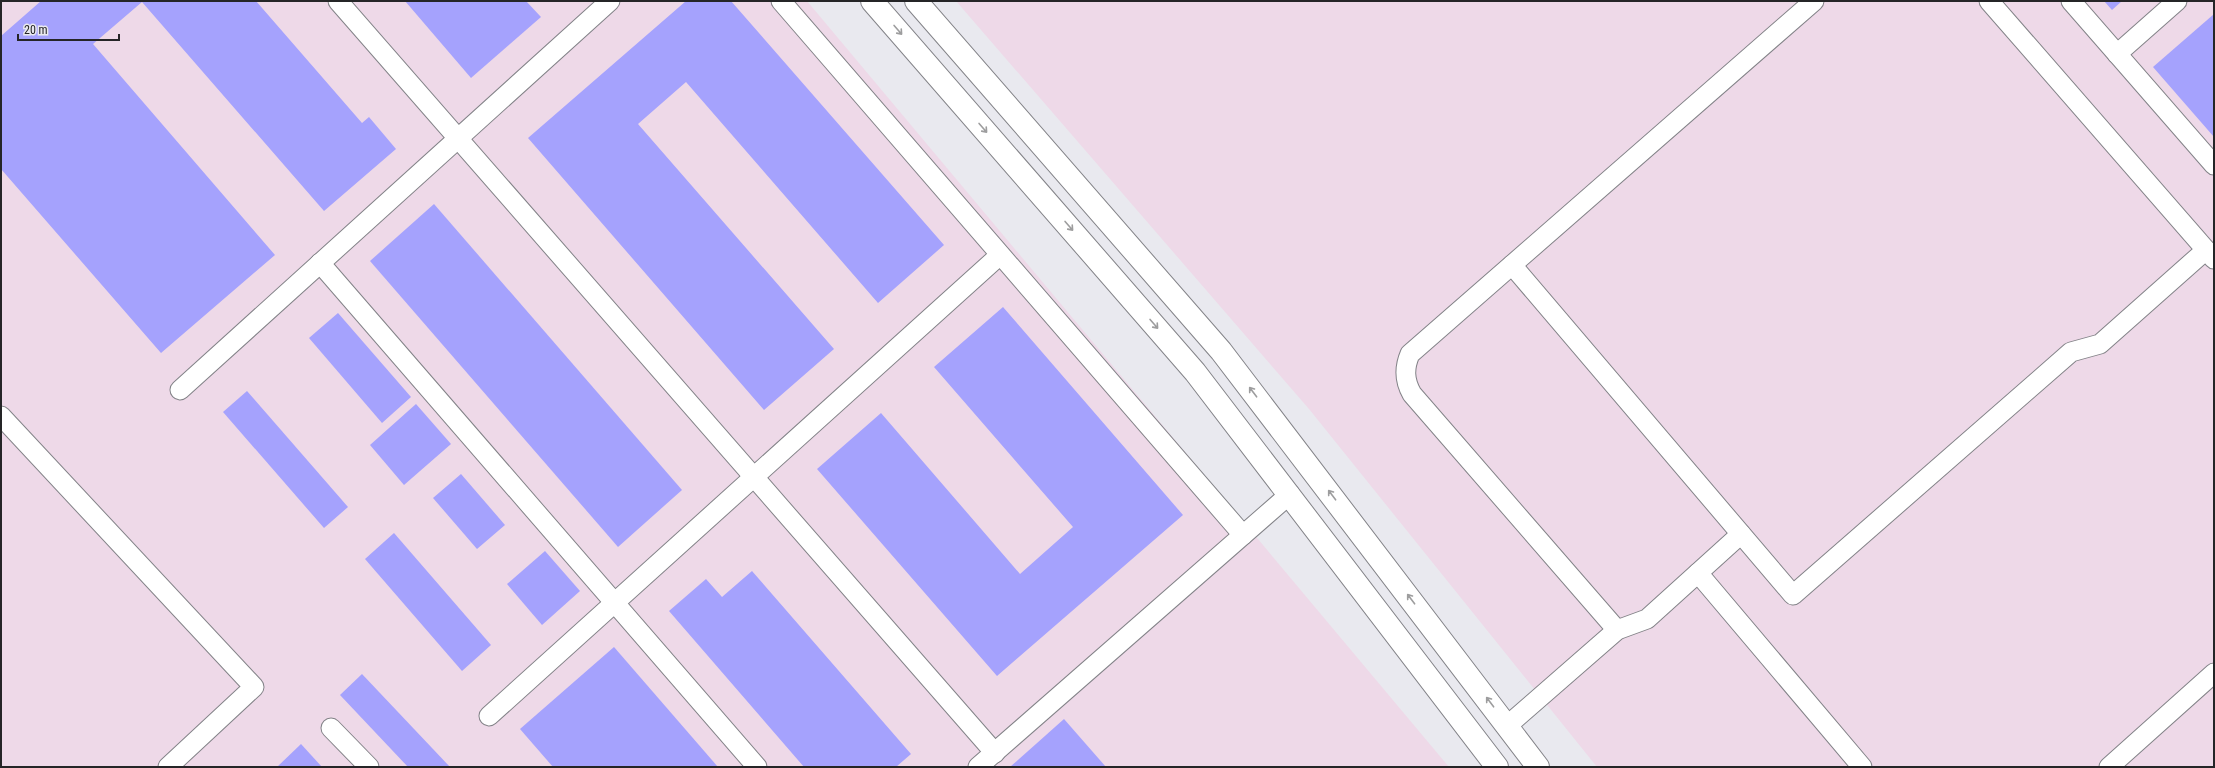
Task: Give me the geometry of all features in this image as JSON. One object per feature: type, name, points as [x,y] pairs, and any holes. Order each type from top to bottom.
[{"type":"street","points":[[872,1],[1196,372],[1497,767]]},
{"type":"street","points":[[916,1],[1221,351],[1538,767]]},
{"type":"lane","points":[[338,1],[995,753]]},
{"type":"lane","points":[[180,390],[610,1]]},
{"type":"lane","points":[[781,1],[1243,535]]},
{"type":"lane","points":[[1617,630],[1412,394],[1407,385],[1406,369],[1410,354],[1814,1]]},
{"type":"lane","points":[[1512,265],[1794,595],[2071,352],[2100,344],[2210,254],[1989,1]]},
{"type":"lane","points":[[2071,1],[2214,165]]},
{"type":"lane","points":[[2117,54],[2177,1]]},
{"type":"lane","points":[[489,716],[1000,255]]},
{"type":"lane","points":[[320,263],[757,767]]},
{"type":"lane","points":[[1,416],[254,687],[168,767]]},
{"type":"lane","points":[[978,767],[1290,494]]},
{"type":"lane","points":[[1508,726],[1617,630],[1647,620],[1741,534]]},
{"type":"lane","points":[[1698,573],[1862,767]]},
{"type":"lane","points":[[2109,767],[2214,673]]},
{"type":"lane","points":[[331,728],[369,767]]},
{"type":"shaded area","points":[[1,1],[807,1],[1449,767],[1,767]]},
{"type":"shaded area","points":[[956,1],[2214,1],[2214,767],[1597,767],[1309,409]]},
{"type":"building","points":[[41,1],[256,1],[362,123],[369,117],[396,149],[324,211],[142,2],[93,44],[275,255],[161,353],[1,169],[1,36]]},
{"type":"building","points":[[405,1],[526,1],[541,17],[471,78]]},
{"type":"building","points":[[686,1],[731,1],[944,245],[878,303],[686,82],[638,124],[834,349],[764,410],[528,138]]},
{"type":"building","points":[[2104,1],[2122,1],[2112,10]]},
{"type":"building","points":[[2214,14],[2214,137],[2153,67]]},
{"type":"building","points":[[434,204],[682,490],[618,547],[370,261]]},
{"type":"building","points":[[1003,307],[1183,515],[997,676],[817,469],[881,413],[1020,574],[1073,527],[934,367]]},
{"type":"building","points":[[338,313],[411,397],[382,423],[309,338]]},
{"type":"building","points":[[247,391],[348,507],[324,528],[223,412]]},
{"type":"building","points":[[416,404],[451,444],[404,485],[370,445]]},
{"type":"building","points":[[461,474],[505,525],[477,549],[433,498]]},
{"type":"building","points":[[394,533],[491,645],[462,671],[365,559]]},
{"type":"building","points":[[545,551],[580,591],[542,625],[507,584]]},
{"type":"building","points":[[752,571],[911,754],[896,767],[804,767],[669,611],[706,579],[722,597]]},
{"type":"building","points":[[614,647],[718,767],[553,767],[520,729]]},
{"type":"building","points":[[362,674],[450,767],[408,767],[340,695]]},
{"type":"building","points":[[1064,719],[1106,767],[1010,767]]},
{"type":"building","points":[[301,744],[322,767],[277,767]]}]
